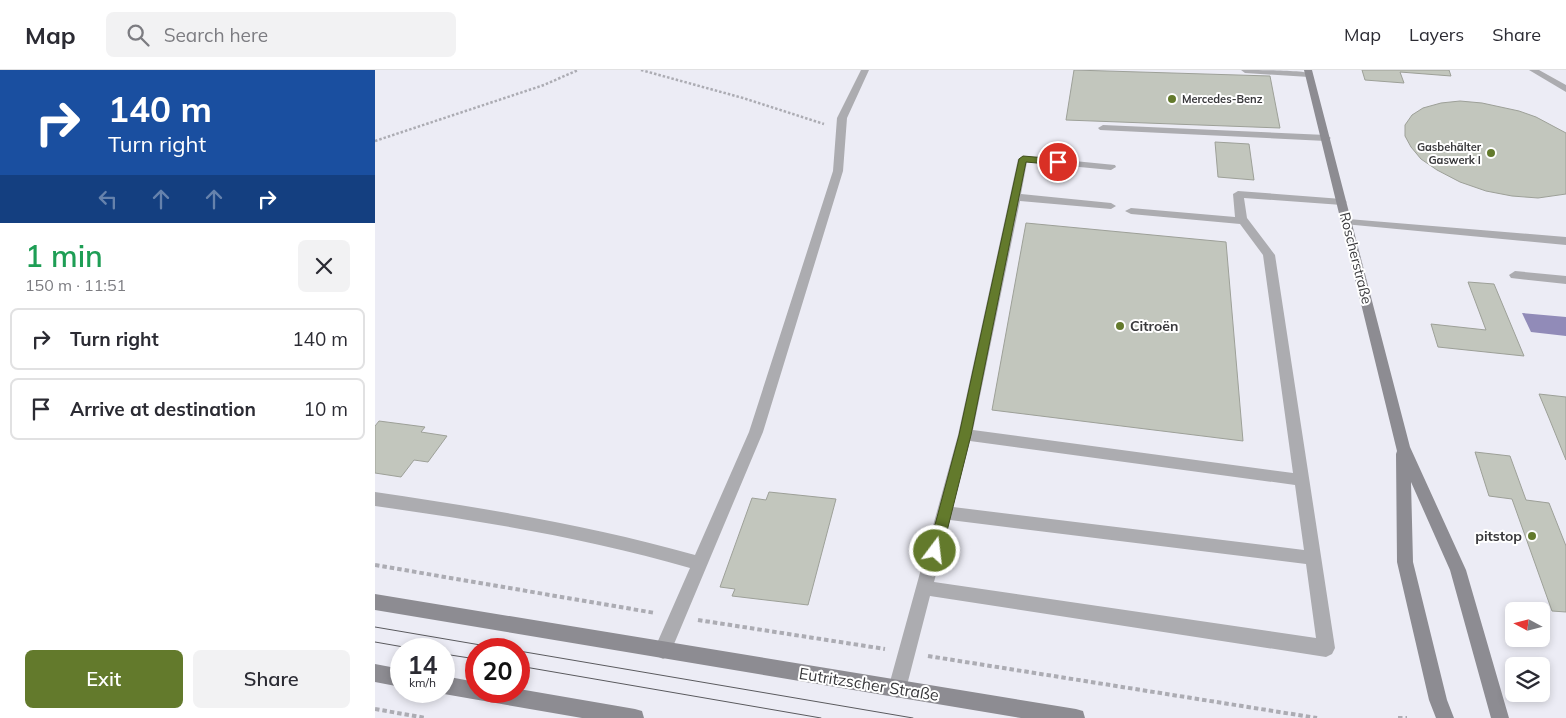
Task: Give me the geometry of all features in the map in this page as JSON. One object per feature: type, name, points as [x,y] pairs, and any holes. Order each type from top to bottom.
[{"type":"main road","name":"Roscherstraße","points":[[1309,72],[1403,447],[1458,570],[1500,718]]},
{"type":"main road","name":"Roscherstraße","points":[[1403,447],[1405,562],[1438,700],[1445,718]]},
{"type":"main road","name":"Eutritzscher Straße","points":[[375,602],[1076,718]]},
{"type":"main road","points":[[375,673],[390,676]]},
{"type":"main road","points":[[530,700],[635,718]]},
{"type":"lane","points":[[663,650],[679,618],[756,432],[839,171],[842,118],[865,70]]},
{"type":"lane","points":[[1245,70],[1309,72]]},
{"type":"lane","points":[[1533,70],[1566,89]]},
{"type":"lane","points":[[1103,128],[1326,138]]},
{"type":"lane","points":[[897,689],[965,435],[1023,159],[1111,167]]},
{"type":"lane","points":[[925,588],[1326,648],[1269,256],[1241,218],[1238,194],[1342,202]]},
{"type":"lane","points":[[1015,197],[1111,206]]},
{"type":"lane","points":[[1131,211],[1243,221]]},
{"type":"lane","points":[[1347,222],[1566,241]]},
{"type":"lane","points":[[1515,275],[1566,280]]},
{"type":"lane","points":[[965,435],[1302,480]]},
{"type":"lane","points":[[375,499],[518,520],[655,550],[701,564]]},
{"type":"lane","points":[[945,514],[1313,558]]},
{"type":"path","points":[[375,141],[544,84],[578,70]]},
{"type":"path","points":[[641,70],[743,98],[841,129]]},
{"type":"path","points":[[375,565],[679,618],[906,652],[1317,718]]},
{"type":"path","points":[[375,709],[425,718]]},
{"type":"path","points":[[1398,718],[1407,718]]},
{"type":"shaded area","points":[[1522,313],[1566,317],[1566,336],[1531,332]]},
{"type":"building","name":"Mercedes-Benz","points":[[1074,70],[1270,76],[1280,128],[1066,120]]},
{"type":"building","points":[[1362,70],[1449,70],[1451,76],[1400,72],[1404,83],[1365,80]]},
{"type":"building","name":"Gasbehälter Gaswerk I","points":[[1460,101],[1482,103],[1519,111],[1536,117],[1566,133],[1566,194],[1538,198],[1486,191],[1460,182],[1421,159],[1405,136],[1405,125],[1412,115],[1423,108],[1441,103]]},
{"type":"building","points":[[1215,142],[1249,144],[1254,180],[1218,177]]},
{"type":"building","name":"Citroën","points":[[1026,223],[1226,242],[1243,441],[992,410]]},
{"type":"building","points":[[1468,282],[1494,284],[1524,356],[1438,347],[1431,324],[1486,330]]},
{"type":"building","points":[[1539,394],[1566,397],[1566,460],[1549,418]]},
{"type":"building","points":[[379,421],[425,427],[421,432],[447,436],[428,462],[414,460],[401,477],[375,473],[375,426]]},
{"type":"building","points":[[1475,452],[1510,456],[1526,500],[1549,503],[1566,546],[1566,612],[1552,611],[1512,499],[1489,496]]},
{"type":"building","points":[[769,492],[836,499],[808,605],[732,596],[735,589],[720,587],[752,498],[766,500]]},
{"type":"tram line","points":[[375,627],[465,642]]},
{"type":"tram line","points":[[375,642],[390,645]]},
{"type":"tram line","points":[[530,653],[913,718]]},
{"type":"tram line","points":[[455,656],[465,657]]},
{"type":"tram line","points":[[530,668],[821,718]]},
{"type":"place","name":"Mercedes-Benz","points":[[1172,99]]},
{"type":"place","name":"Gasbehälter Gaswerk I","points":[[1491,153]]},
{"type":"place","name":"Citroën","points":[[1120,326]]},
{"type":"place","name":"pitstop","points":[[1532,536]]},
{"type":"route","points":[[935,551],[965,435],[1023,159],[1058,162]]}]
